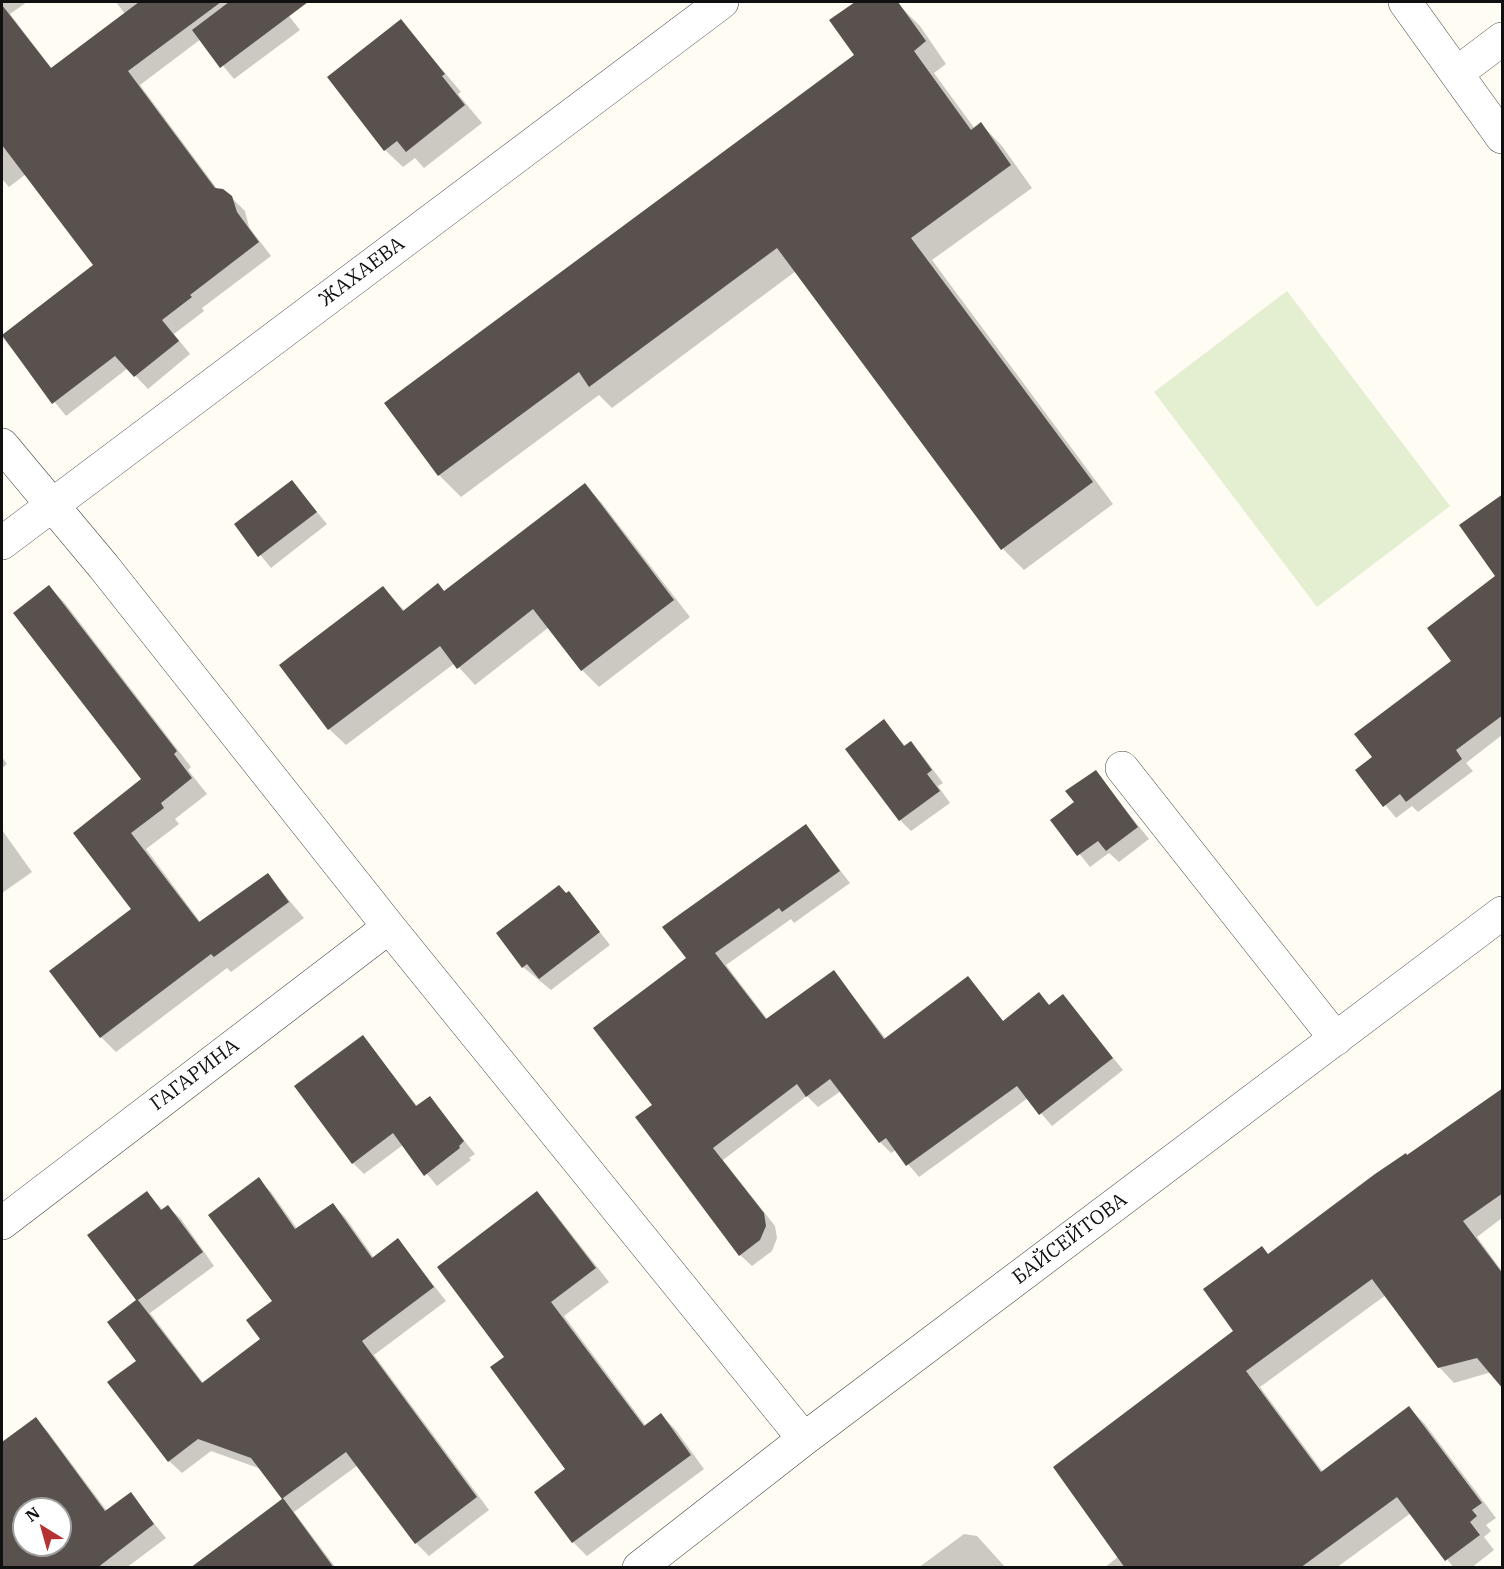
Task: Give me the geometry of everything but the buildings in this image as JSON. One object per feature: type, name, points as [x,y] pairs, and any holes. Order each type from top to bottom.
[{"type":"street","name":"ЖАХАЕВА","points":[[2,543],[722,2]]},
{"type":"street","points":[[1405,2],[1503,137]]},
{"type":"street","points":[[1457,74],[1503,39]]},
{"type":"street","points":[[2,445],[104,567],[389,927],[804,1439]]},
{"type":"street","points":[[1122,768],[1336,1039]]},
{"type":"street","name":"БАЙСЕЙТОВА","points":[[639,1568],[804,1439],[1503,913]]},
{"type":"street","name":"ГАГАРИНА","points":[[2,1223],[389,927]]},
{"type":"green space","points":[[1287,291],[1450,506],[1317,607],[1154,392]]}]
